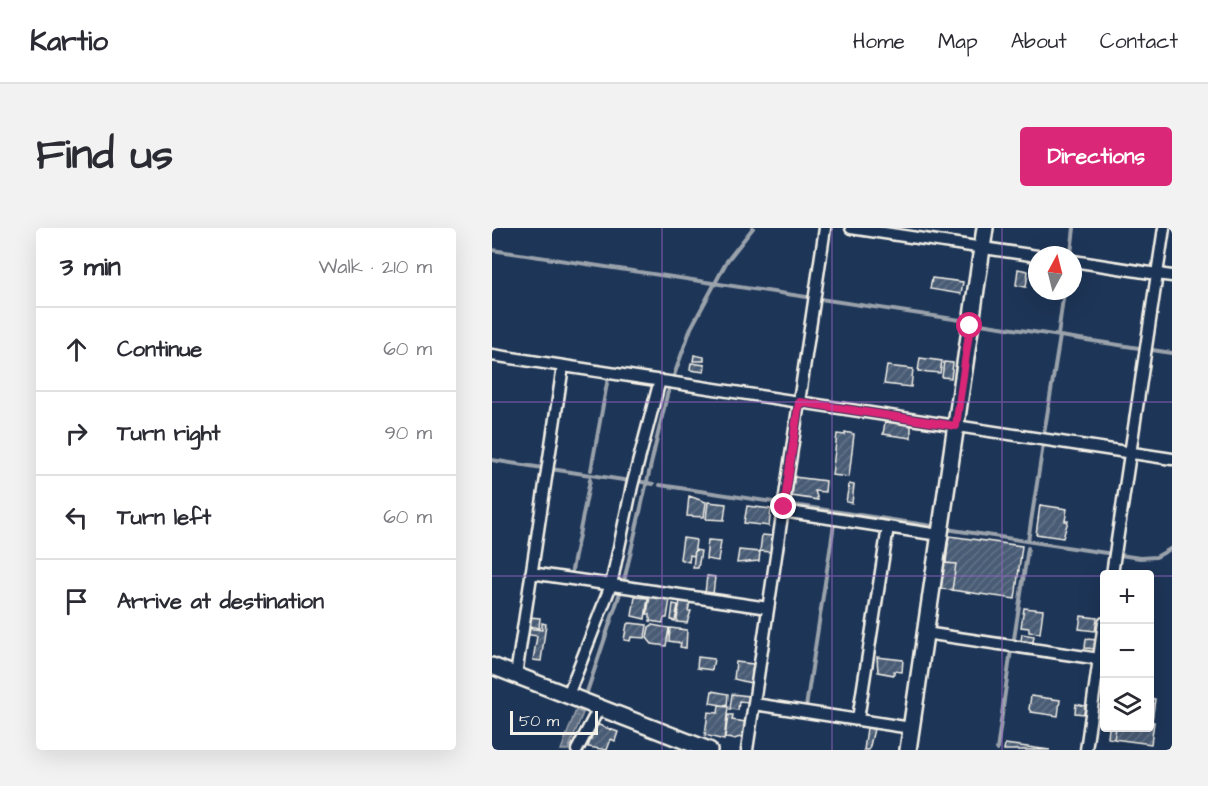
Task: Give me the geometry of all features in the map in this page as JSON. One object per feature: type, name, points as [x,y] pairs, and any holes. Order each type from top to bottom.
[{"type":"street","points":[[747,750],[825,228]]},
{"type":"street","points":[[852,228],[1028,255]]},
{"type":"street","points":[[908,750],[985,228]]},
{"type":"street","points":[[1113,570],[1164,228]]},
{"type":"street","points":[[1082,262],[1172,276]]},
{"type":"street","points":[[492,355],[1172,459]]},
{"type":"street","points":[[516,675],[563,366]]},
{"type":"street","points":[[577,750],[583,701],[618,586],[632,486],[668,381]]},
{"type":"street","points":[[784,506],[888,527],[940,531]]},
{"type":"street","points":[[858,719],[888,527]]},
{"type":"street","points":[[531,573],[768,608]]},
{"type":"street","points":[[1086,750],[1104,624]]},
{"type":"street","points":[[925,633],[1099,659]]},
{"type":"street","points":[[492,666],[709,750]]},
{"type":"street","points":[[754,704],[911,728]]},
{"type":"water","points":[[576,710],[583,713],[568,750],[561,750]]},
{"type":"building","points":[[1018,269],[1028,271],[1026,287],[1016,285]]},
{"type":"building","points":[[932,278],[963,282],[961,294],[930,289]]},
{"type":"building","points":[[694,355],[704,357],[704,361],[693,361]]},
{"type":"building","points":[[920,358],[942,361],[940,373],[918,371]]},
{"type":"building","points":[[944,362],[953,363],[951,378],[942,377]]},
{"type":"building","points":[[691,363],[705,365],[704,372],[690,370]]},
{"type":"building","points":[[887,366],[913,369],[911,387],[884,384]]},
{"type":"building","points":[[885,422],[911,424],[911,438],[883,434]]},
{"type":"building","points":[[845,432],[854,434],[849,477],[832,475],[837,434],[845,435]]},
{"type":"building","points":[[794,477],[826,481],[825,492],[815,491],[818,500],[792,496]]},
{"type":"building","points":[[849,484],[854,485],[852,503],[846,502]]},
{"type":"building","points":[[689,496],[706,502],[704,517],[687,516]]},
{"type":"building","points":[[708,502],[726,504],[724,520],[706,519]]},
{"type":"building","points":[[1040,505],[1067,509],[1065,521],[1068,521],[1063,538],[1036,534]]},
{"type":"building","points":[[747,506],[771,509],[769,526],[744,523]]},
{"type":"building","points":[[762,535],[773,536],[771,552],[760,551]]},
{"type":"building","points":[[949,536],[1022,546],[1015,599],[952,590],[956,564],[946,563]]},
{"type":"building","points":[[683,538],[696,540],[694,556],[690,555],[689,562],[680,559]]},
{"type":"building","points":[[708,540],[721,541],[718,561],[706,559]]},
{"type":"building","points":[[695,550],[701,551],[698,568],[693,568]]},
{"type":"building","points":[[739,550],[760,552],[759,561],[737,563]]},
{"type":"building","points":[[944,563],[956,564],[952,590],[941,589]]},
{"type":"building","points":[[707,576],[715,577],[713,594],[705,593]]},
{"type":"building","points":[[650,596],[670,599],[667,618],[664,618],[663,623],[650,621],[650,614],[647,614]]},
{"type":"building","points":[[635,597],[648,598],[645,619],[632,616]]},
{"type":"building","points":[[680,601],[690,602],[688,611],[691,611],[687,623],[677,622]]},
{"type":"building","points":[[673,604],[678,605],[675,621],[671,620]]},
{"type":"building","points":[[1024,608],[1043,610],[1040,633],[1029,632],[1029,628],[1021,627]]},
{"type":"building","points":[[1081,616],[1097,618],[1095,631],[1079,629]]},
{"type":"building","points":[[529,617],[540,618],[539,628],[528,626]]},
{"type":"building","points":[[542,623],[546,624],[541,661],[533,660],[537,636],[525,634],[526,628],[542,630]]},
{"type":"building","points":[[627,624],[647,625],[645,638],[631,637],[630,641],[624,640]]},
{"type":"building","points":[[652,625],[669,628],[666,646],[652,644],[647,638],[649,627]]},
{"type":"building","points":[[670,628],[687,630],[686,648],[680,647],[681,643],[669,641]]},
{"type":"building","points":[[1022,634],[1034,636],[1033,642],[1021,641]]},
{"type":"building","points":[[1086,639],[1097,640],[1096,649],[1085,648]]},
{"type":"building","points":[[698,657],[714,659],[712,670],[697,668]]},
{"type":"building","points":[[877,657],[903,660],[902,672],[894,671],[894,675],[878,672]]},
{"type":"building","points":[[736,662],[753,664],[751,683],[734,679]]},
{"type":"building","points":[[712,691],[728,694],[727,706],[710,703]]},
{"type":"building","points":[[732,694],[749,696],[748,702],[739,701],[738,710],[730,709]]},
{"type":"building","points":[[1031,696],[1060,700],[1058,716],[1031,712],[1029,709]]},
{"type":"building","points":[[1076,704],[1085,706],[1084,714],[1075,713]]},
{"type":"building","points":[[719,706],[728,707],[724,740],[705,735],[708,712],[718,713]]},
{"type":"building","points":[[728,715],[733,715],[732,720],[746,722],[744,736],[734,739],[725,738]]},
{"type":"building","points":[[596,724],[618,732],[615,741],[611,739],[607,750],[588,747]]},
{"type":"building","points":[[867,728],[874,729],[869,750],[864,750]]},
{"type":"building","points":[[1109,732],[1115,732],[1114,739],[1108,738]]},
{"type":"building","points":[[1115,732],[1153,732],[1151,744],[1114,739]]},
{"type":"building","points":[[1005,744],[1050,750],[1004,750]]},
{"type":"waterway","points":[[585,698],[624,581],[667,395],[691,328],[727,261],[753,228]]},
{"type":"waterway","points":[[1072,246],[1074,228]]},
{"type":"waterway","points":[[492,250],[967,321]]},
{"type":"waterway","points":[[1058,335],[1063,300]]},
{"type":"waterway","points":[[974,323],[1172,353]]},
{"type":"waterway","points":[[1044,434],[1060,336]]},
{"type":"waterway","points":[[591,470],[608,378]]},
{"type":"waterway","points":[[1028,541],[1043,445]]},
{"type":"waterway","points":[[492,460],[543,468]]},
{"type":"waterway","points":[[551,469],[630,481]]},
{"type":"waterway","points":[[571,575],[590,480]]},
{"type":"waterway","points":[[642,482],[653,484]]},
{"type":"waterway","points":[[660,485],[939,527]]},
{"type":"waterway","points":[[806,707],[834,524]]},
{"type":"waterway","points":[[946,529],[1140,558],[1156,557],[1172,548]]},
{"type":"waterway","points":[[1014,639],[1028,548]]},
{"type":"waterway","points":[[997,750],[1011,650]]},
{"type":"route","points":[[784,507],[799,402],[956,426],[970,326]]}]
